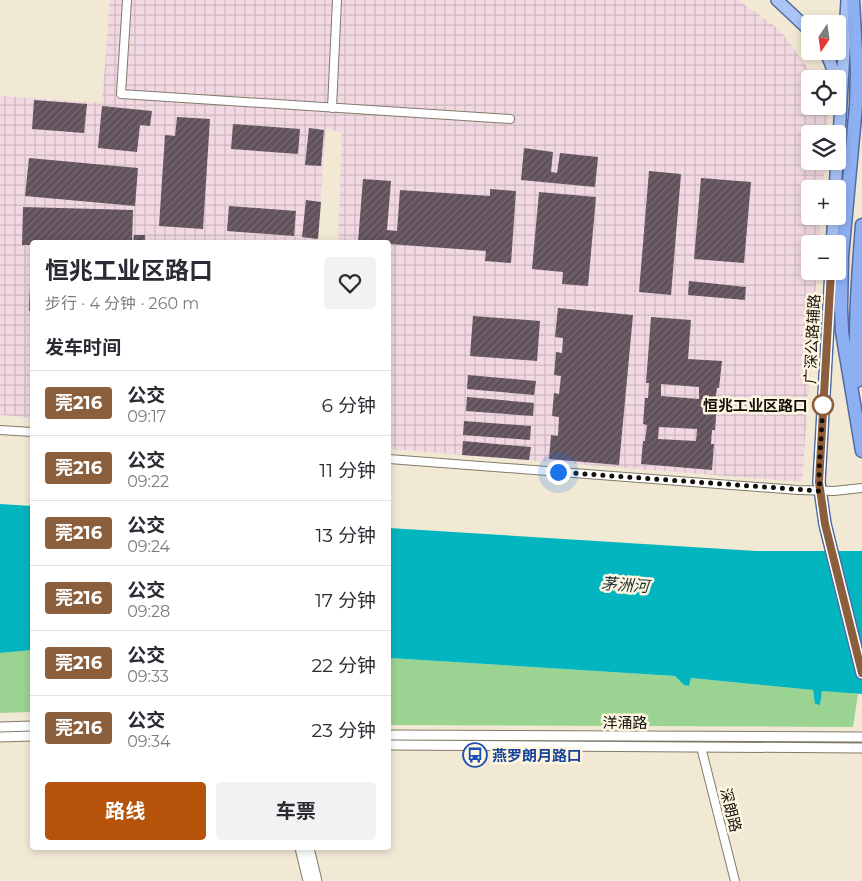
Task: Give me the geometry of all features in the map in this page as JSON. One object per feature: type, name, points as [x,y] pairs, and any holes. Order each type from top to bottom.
[{"type":"highway","points":[[853,0],[857,71],[856,105],[840,285],[842,332],[862,452]]},
{"type":"highway","points":[[862,225],[857,291],[856,354],[862,452]]},
{"type":"main road","points":[[777,0],[801,23]]},
{"type":"main road","points":[[843,70],[848,0]]},
{"type":"main road","name":"广深公路辅路","points":[[830,280],[820,491],[825,524],[862,673]]},
{"type":"street","points":[[127,0],[121,94],[510,119]]},
{"type":"street","points":[[332,108],[337,0]]},
{"type":"street","points":[[0,430],[30,432]]},
{"type":"street","points":[[391,459],[834,492],[862,488]]},
{"type":"street","points":[[0,727],[30,726]]},
{"type":"street","name":"洋涌路","points":[[391,735],[862,737]]},
{"type":"street","points":[[0,737],[30,736]]},
{"type":"street","name":"洋涌路","points":[[391,745],[862,748]]},
{"type":"street","name":"深朗路","points":[[701,747],[735,881]]},
{"type":"street","points":[[300,850],[308,881]]},
{"type":"street","points":[[309,850],[317,881]]},
{"type":"shaded area","points":[[110,0],[738,0],[780,30],[809,70],[801,70],[801,115],[828,115],[828,125],[801,125],[801,170],[824,170],[824,180],[801,180],[801,225],[820,225],[820,235],[801,235],[801,280],[816,280],[802,482],[391,449],[391,240],[338,240],[342,133],[326,128],[317,240],[30,240],[30,418],[0,415],[0,96],[102,103]]},
{"type":"green space","points":[[30,650],[30,712],[0,713],[0,653]]},
{"type":"green space","points":[[391,658],[675,676],[684,685],[689,686],[691,678],[813,690],[815,704],[820,705],[822,690],[858,694],[853,727],[391,725]]},
{"type":"water","points":[[0,504],[30,506],[30,650],[0,653]]},
{"type":"water","name":"茅洲河","points":[[391,528],[756,551],[862,551],[862,694],[822,691],[820,705],[815,704],[813,690],[691,678],[689,686],[684,685],[675,676],[391,658]]},
{"type":"building","points":[[34,100],[87,104],[84,133],[32,129]]},
{"type":"building","points":[[102,106],[152,111],[150,126],[140,125],[137,152],[98,148]]},
{"type":"building","points":[[177,117],[210,119],[203,229],[159,226],[165,135],[175,136]]},
{"type":"building","points":[[233,124],[300,129],[298,154],[231,149]]},
{"type":"building","points":[[309,128],[324,130],[321,166],[305,165]]},
{"type":"building","points":[[524,148],[553,152],[551,172],[557,173],[560,153],[598,157],[595,187],[521,180]]},
{"type":"building","points":[[29,158],[138,168],[135,206],[25,196]]},
{"type":"building","points":[[649,171],[681,174],[671,295],[639,292]]},
{"type":"building","points":[[701,178],[751,182],[744,263],[694,259]]},
{"type":"building","points":[[363,179],[391,181],[387,230],[397,231],[400,190],[490,196],[490,189],[516,191],[511,263],[485,261],[486,251],[391,244],[391,240],[358,240]]},
{"type":"building","points":[[539,192],[596,197],[588,286],[562,284],[563,272],[532,269]]},
{"type":"building","points":[[306,200],[321,202],[318,239],[302,237]]},
{"type":"building","points":[[229,206],[296,211],[294,236],[227,231]]},
{"type":"building","points":[[23,207],[133,210],[132,240],[30,240],[30,245],[22,245]]},
{"type":"building","points":[[134,235],[145,235],[145,240],[133,240]]},
{"type":"building","points":[[689,281],[746,287],[745,300],[688,295]]},
{"type":"building","points":[[558,308],[633,315],[619,465],[549,459],[551,435],[558,436],[559,417],[552,416],[554,393],[559,394],[561,376],[554,375],[556,352],[562,353],[563,338],[555,337]]},
{"type":"building","points":[[473,316],[540,321],[537,361],[470,356]]},
{"type":"building","points":[[651,317],[691,320],[688,359],[722,361],[715,403],[717,403],[715,430],[712,430],[711,444],[714,444],[712,470],[641,464],[643,441],[645,441],[647,425],[643,424],[645,398],[648,398],[649,383],[646,383]],"holes":[[[661,384],[699,387],[699,399],[661,396]],[[659,427],[697,429],[696,441],[658,439]]]},
{"type":"building","points":[[468,375],[536,381],[534,395],[467,389]]},
{"type":"building","points":[[467,397],[534,403],[533,416],[466,411]]},
{"type":"building","points":[[464,421],[531,426],[530,440],[463,435]]},
{"type":"building","points":[[463,441],[531,447],[529,460],[462,455]]},
{"type":"bus line","name":"莞216","points":[[830,280],[819,482],[825,524],[862,673]]},
{"type":"place","name":"恒兆工业区路口","points":[[823,405]]},
{"type":"place","name":"燕罗朗月路口","points":[[475,755]]},
{"type":"route","points":[[558,472],[820,491],[819,472],[823,405]]}]
